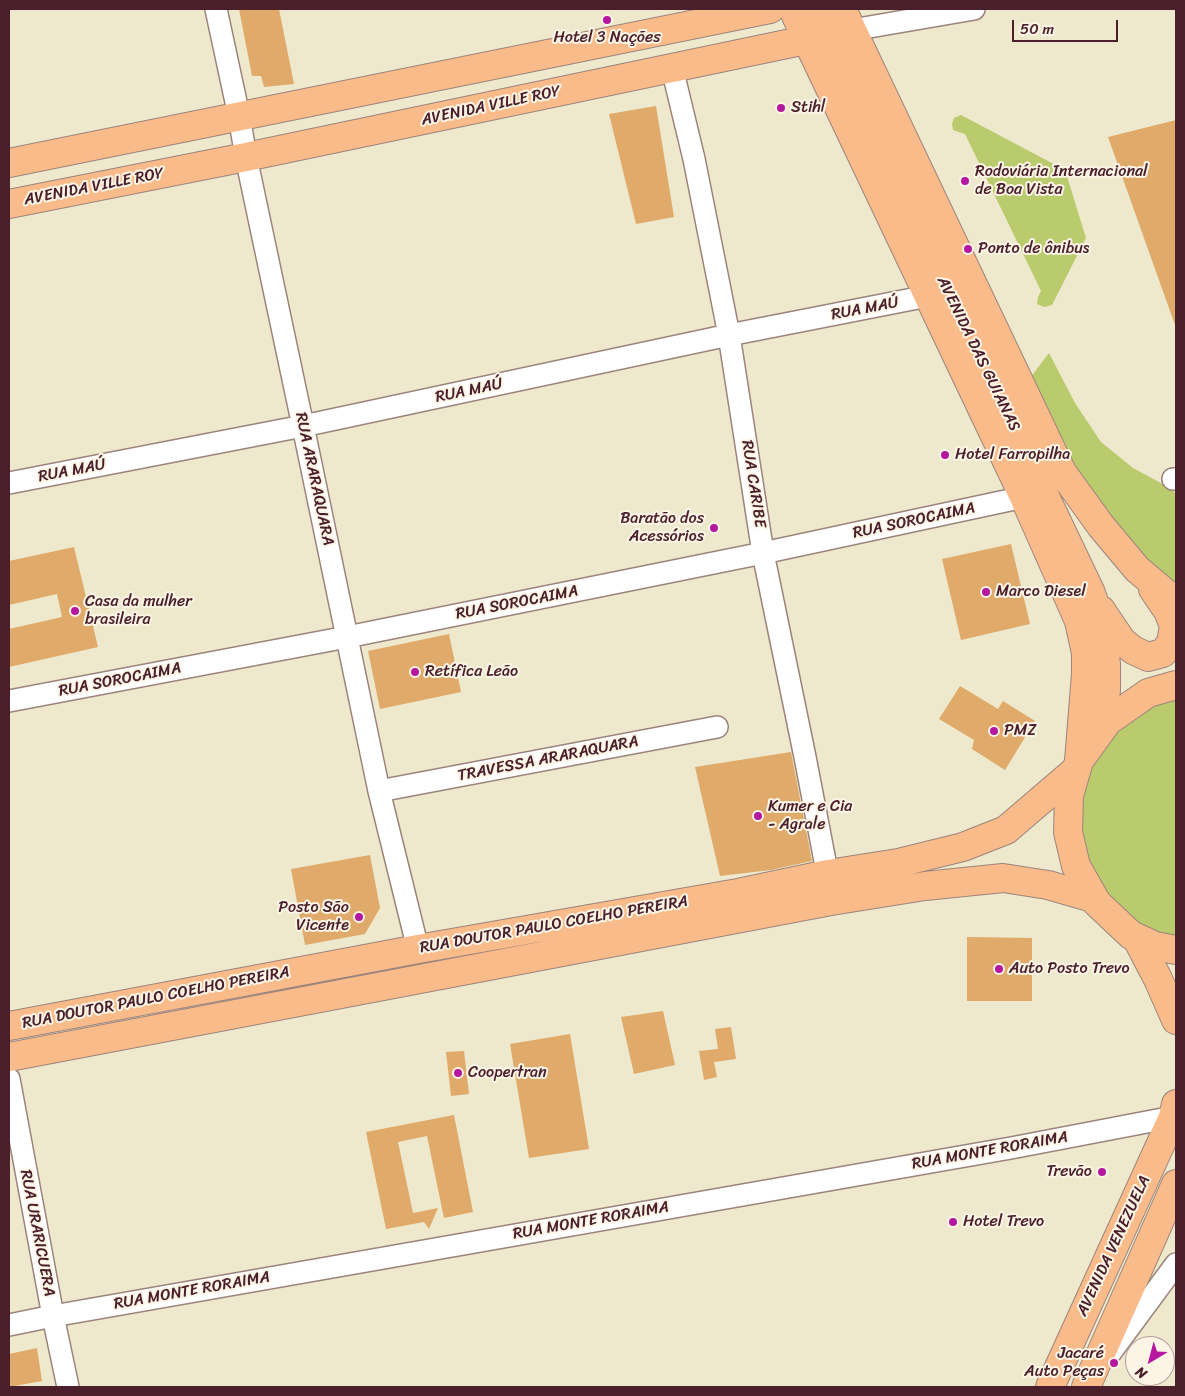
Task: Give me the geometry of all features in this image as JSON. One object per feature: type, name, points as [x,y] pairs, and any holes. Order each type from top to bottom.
[{"type":"main road","points":[[9,163],[770,9]]},
{"type":"main road","name":"AVENIDA DAS GUIANAS","points":[[793,9],[816,38],[1091,593],[1102,628],[1106,664],[1106,691],[1089,733]]},
{"type":"main road","name":"AVENIDA DAS GUIANAS","points":[[814,9],[816,38],[928,296],[1024,497],[1079,621],[1086,653],[1089,733]]},
{"type":"main road","name":"AVENIDA DAS GUIANAS","points":[[846,16],[1062,472],[1101,526],[1136,569],[1176,602]]},
{"type":"main road","name":"AVENIDA VILLE ROY","points":[[9,204],[246,157],[816,38],[846,16]]},
{"type":"main road","points":[[1091,593],[1122,641],[1133,650],[1148,657],[1163,653],[1171,643],[1174,626],[1168,611],[1136,569]]},
{"type":"main road","points":[[1176,686],[1148,693],[1089,733],[1069,796],[1068,832],[1076,866],[1097,903],[1131,935],[1155,946],[1176,950]]},
{"type":"main road","name":"RUA DOUTOR PAULO COELHO PEREIRA","points":[[9,1057],[830,887],[898,863],[963,847],[1006,830],[1078,766]]},
{"type":"main road","name":"RUA DOUTOR PAULO COELHO PEREIRA","points":[[9,1026],[418,949],[738,893],[830,887],[925,886],[1003,878],[1048,885],[1093,898]]},
{"type":"main road","points":[[1136,937],[1158,979],[1176,1020]]},
{"type":"main road","name":"AVENIDA VENEZUELA","points":[[1050,1387],[1175,1110]]},
{"type":"main road","name":"AVENIDA VENEZUELA","points":[[1087,1385],[1176,1184]]},
{"type":"street","name":"RUA ARARAQUARA","points":[[216,9],[379,791],[418,949]]},
{"type":"street","name":"AVENIDA VILLE ROY","points":[[846,16],[974,9]]},
{"type":"street","name":"RUA CARIBE","points":[[672,68],[694,159],[729,335],[763,553],[830,887]]},
{"type":"street","name":"RUA MAÚ","points":[[9,483],[303,426],[729,335],[928,296]]},
{"type":"street","name":"RUA SOROCAIMA","points":[[9,701],[347,638],[763,553],[1024,497]]},
{"type":"street","name":"TRAVESSA ARARAQUARA","points":[[379,791],[717,726]]},
{"type":"street","name":"RUA URARICUERA","points":[[9,1079],[68,1387]]},
{"type":"street","name":"RUA MONTE RORAIMA","points":[[9,1325],[1001,1150],[1175,1110]]},
{"type":"street","points":[[1087,1385],[1176,1264]]},
{"type":"green space","points":[[961,115],[1065,170],[1086,238],[1052,305],[1044,307],[1037,304],[1041,291],[965,134],[953,130],[954,118]]},
{"type":"green space","points":[[1049,353],[1075,403],[1101,442],[1133,468],[1170,488],[1176,494],[1176,584],[1129,544],[1065,458],[1027,382]]},
{"type":"green space","points":[[1176,694],[1176,939],[1129,919],[1095,882],[1080,838],[1085,778],[1110,733],[1142,706]]},
{"type":"building","points":[[239,9],[279,9],[294,84],[264,87],[261,76],[252,76]]},
{"type":"building","points":[[656,106],[674,217],[636,224],[609,114]]},
{"type":"building","points":[[1176,120],[1176,325],[1175,325],[1108,137]]},
{"type":"building","name":"Marco Diesel","points":[[1011,544],[1030,624],[961,640],[942,559]]},
{"type":"building","name":"Casa da mulher brasileira","points":[[74,547],[98,647],[9,667],[9,629],[62,617],[57,594],[9,605],[9,561]]},
{"type":"building","name":"Retífica Leão","points":[[449,634],[461,692],[380,709],[368,651]]},
{"type":"building","name":"PMZ","points":[[960,686],[998,709],[1003,701],[1035,721],[1005,770],[972,749],[974,740],[939,719]]},
{"type":"building","name":"Kumer e Cia - Agrale","points":[[791,752],[812,861],[771,870],[720,876],[695,767]]},
{"type":"building","points":[[370,855],[380,908],[365,934],[305,945],[291,869]]},
{"type":"building","name":"Auto Posto Trevo","points":[[967,937],[1032,938],[1032,1001],[967,1001]]},
{"type":"building","points":[[663,1011],[675,1065],[634,1074],[621,1017]]},
{"type":"building","points":[[731,1027],[736,1059],[714,1062],[717,1077],[704,1080],[699,1051],[718,1049],[715,1029]]},
{"type":"building","points":[[570,1034],[589,1149],[529,1158],[510,1044]]},
{"type":"building","name":"Coopertran","points":[[464,1051],[469,1094],[451,1096],[446,1052]]},
{"type":"building","points":[[454,1115],[473,1212],[444,1218],[427,1136],[398,1142],[413,1213],[438,1208],[429,1229],[424,1222],[386,1229],[366,1132]]},
{"type":"building","points":[[37,1348],[42,1381],[9,1387],[9,1354]]},
{"type":"place","name":"Hotel 3 Nações","points":[[607,20]]},
{"type":"place","name":"Stihl","points":[[781,108]]},
{"type":"place","name":"Rodoviária Internacional de Boa Vista","points":[[965,181]]},
{"type":"place","name":"Ponto de ônibus","points":[[968,249]]},
{"type":"place","name":"Hotel Farropilha","points":[[945,455]]},
{"type":"place","name":"Baratão dos Acessórios","points":[[714,528]]},
{"type":"place","name":"Marco Diesel","points":[[986,592]]},
{"type":"place","name":"Casa da mulher brasileira","points":[[75,611]]},
{"type":"place","name":"Retífica Leão","points":[[415,672]]},
{"type":"place","name":"PMZ","points":[[994,731]]},
{"type":"place","name":"Kumer e Cia - Agrale","points":[[758,816]]},
{"type":"place","name":"Posto São Vicente","points":[[359,917]]},
{"type":"place","name":"Auto Posto Trevo","points":[[999,969]]},
{"type":"place","name":"Coopertran","points":[[458,1073]]},
{"type":"place","name":"Trevão","points":[[1102,1172]]},
{"type":"place","name":"Hotel Trevo","points":[[953,1222]]},
{"type":"place","name":"Jacaré Auto Peças","points":[[1114,1363]]}]
